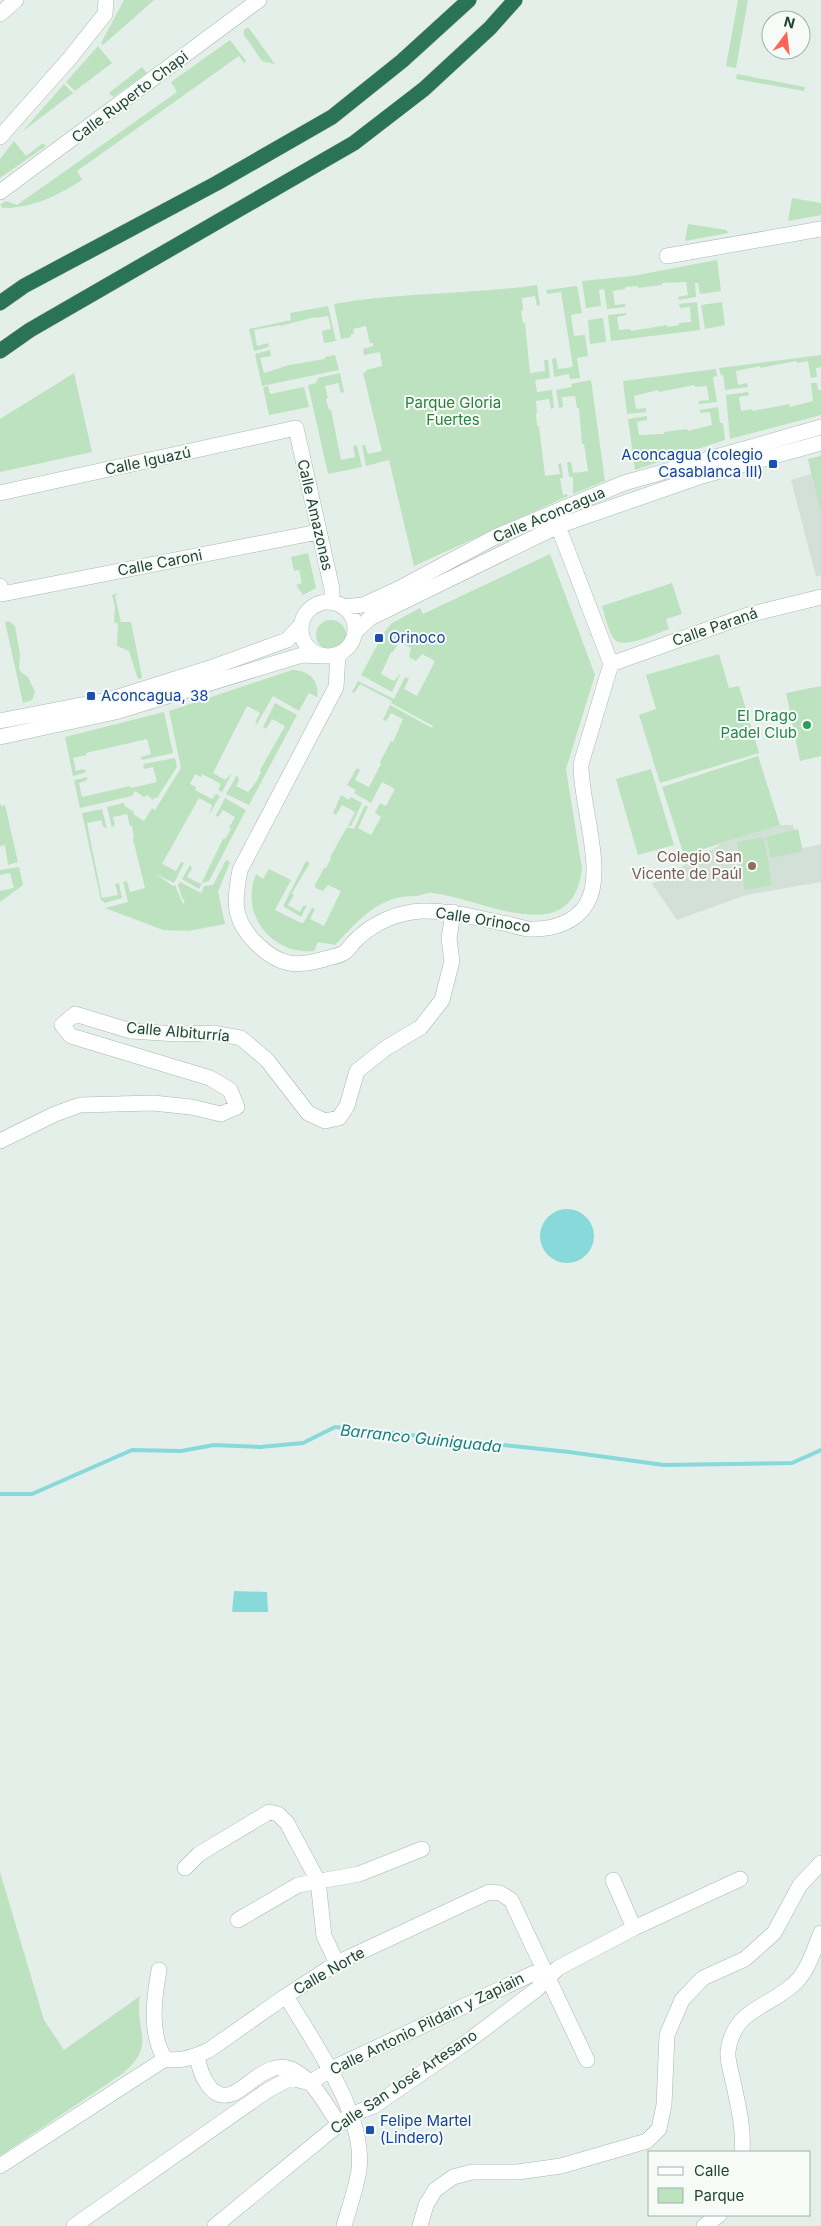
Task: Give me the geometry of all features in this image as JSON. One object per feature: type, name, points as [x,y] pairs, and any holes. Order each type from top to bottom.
[{"type":"highway","points":[[0,303],[24,286],[217,183],[332,117],[402,61],[469,0]]},
{"type":"highway","points":[[0,351],[30,330],[354,143],[424,89],[490,28],[515,0]]},
{"type":"street","points":[[0,14],[16,0]]},
{"type":"street","name":"Calle Ruperto Chapi","points":[[0,192],[259,0]]},
{"type":"street","points":[[0,137],[70,58],[107,5]]},
{"type":"street","points":[[667,256],[821,229]]},
{"type":"street","name":"Calle Aconcagua","points":[[338,605],[363,605],[398,589],[495,537],[624,483],[821,427]]},
{"type":"street","name":"Calle Amazonas","points":[[296,428],[318,532],[332,589],[338,605]]},
{"type":"street","name":"Calle Iguazú","points":[[0,493],[296,428]]},
{"type":"street","name":"Calle Aconcagua","points":[[355,632],[370,618],[558,526],[702,476],[821,443]]},
{"type":"street","points":[[558,526],[611,664]]},
{"type":"street","name":"Calle Caroni","points":[[1,590],[318,532]]},
{"type":"street","name":"Calle Paraná","points":[[611,664],[748,615],[821,597]]},
{"type":"street","points":[[0,721],[112,699],[287,640],[302,624],[309,610],[316,606],[338,605],[353,618],[355,632],[352,642],[346,650],[330,655],[302,655],[115,712],[0,737]]},
{"type":"street","points":[[302,624],[301,633],[308,648],[330,655]]},
{"type":"street","name":"Calle Orinoco","points":[[330,655],[336,687],[240,870],[235,895],[236,914],[247,933],[270,957],[289,963],[310,964],[345,953],[370,927],[392,917],[421,911],[453,912],[533,930],[563,925],[579,914],[587,904],[593,890],[595,872],[581,780],[581,764],[611,664]]},
{"type":"street","name":"Calle Albiturría","points":[[0,1141],[55,1114],[80,1105],[153,1103],[221,1114],[237,1107],[230,1090],[210,1078],[71,1036],[62,1025],[74,1014],[131,1031],[178,1034],[214,1033],[241,1038],[267,1060],[308,1113],[324,1121],[339,1118],[347,1106],[358,1071],[386,1048],[421,1027],[442,1000],[452,960],[448,939],[453,912]]},
{"type":"street","points":[[185,1868],[199,1854],[270,1812],[278,1814],[287,1823],[318,1881],[324,1936],[337,1963]]},
{"type":"street","points":[[238,1920],[298,1885],[360,1874],[422,1849]]},
{"type":"street","points":[[420,2226],[426,2204],[435,2190],[453,2177],[472,2172],[518,2172],[561,2166],[647,2141],[658,2129],[664,2105],[668,2035],[682,2000],[703,1978],[745,1959],[774,1933],[800,1884],[821,1862]]},
{"type":"street","name":"Calle Antonio Pildain y Zapiain","points":[[310,2083],[329,2070],[534,1973],[548,1977],[558,1968],[634,1928],[740,1879]]},
{"type":"street","points":[[613,1880],[634,1928]]},
{"type":"street","name":"Calle Norte","points":[[165,2059],[176,2061],[197,2056],[209,2050],[337,1963],[489,1892],[500,1893],[511,1900],[548,1977]]},
{"type":"street","points":[[742,2151],[744,2133],[728,2054],[731,2034],[749,2012],[783,1993],[798,1980],[809,1962],[821,1933]]},
{"type":"street","points":[[0,2166],[165,2059],[158,2048],[154,2002],[159,1970]]},
{"type":"street","points":[[548,1977],[587,2060]]},
{"type":"street","name":"Calle San José Artesano","points":[[215,2226],[345,2120],[374,2106],[471,2039],[537,1989],[548,1977]]},
{"type":"street","points":[[286,1996],[346,2099],[345,2120]]},
{"type":"street","points":[[197,2056],[200,2070],[210,2089],[223,2095],[233,2093],[261,2073],[277,2068],[294,2071],[310,2083],[345,2120],[357,2139],[359,2170],[344,2226]]},
{"type":"street","points":[[74,2226],[268,2090],[291,2078],[310,2083]]},
{"type":"street","points":[[704,2226],[718,2216]]},
{"type":"shaded area","points":[[821,456],[821,575],[816,577],[791,480],[811,474],[808,459]]},
{"type":"shaded area","name":"Colegio San Vicente de Paúl","points":[[780,825],[793,825],[799,849],[821,844],[821,882],[746,895],[677,920],[652,884],[723,843]]},
{"type":"green space","points":[[124,0],[154,0],[103,45],[101,43]]},
{"type":"green space","points":[[738,0],[748,0],[736,68],[726,66]]},
{"type":"green space","points":[[248,27],[275,64],[262,61],[242,32],[244,34],[244,30]]},
{"type":"green space","points":[[230,40],[246,61],[244,63],[239,56],[77,171],[82,180],[54,196],[35,203],[3,208],[0,205],[6,201],[17,205],[177,92],[171,82]]},
{"type":"green space","points":[[98,46],[112,63],[75,91],[66,82]]},
{"type":"green space","points":[[142,67],[147,73],[113,97],[109,93]]},
{"type":"green space","points":[[737,74],[805,87],[804,91],[736,79]]},
{"type":"green space","points":[[64,84],[73,93],[23,131]]},
{"type":"green space","points":[[14,141],[26,156],[43,143],[46,146],[0,178],[0,159]]},
{"type":"green space","points":[[792,198],[821,203],[821,215],[788,221]]},
{"type":"green space","points":[[688,224],[727,230],[728,233],[685,241]]},
{"type":"green space","points":[[717,260],[721,291],[700,294],[698,283],[695,283],[696,297],[679,300],[678,297],[688,295],[686,282],[662,283],[662,285],[638,288],[638,286],[625,287],[625,289],[613,291],[615,305],[625,304],[625,307],[607,309],[604,289],[599,290],[601,306],[586,308],[582,281],[632,276]]},
{"type":"green space","name":"Parque Gloria Fuertes","points":[[537,285],[540,305],[537,306],[535,296],[522,298],[523,310],[521,311],[523,323],[525,323],[530,373],[545,371],[544,360],[548,360],[550,378],[535,380],[537,392],[552,390],[554,408],[551,409],[549,399],[536,401],[537,426],[539,426],[545,476],[560,474],[558,464],[561,463],[563,478],[560,478],[563,495],[567,494],[568,496],[414,566],[389,460],[366,466],[362,445],[365,445],[368,454],[382,451],[363,373],[366,370],[382,366],[380,352],[364,355],[363,349],[373,346],[373,343],[370,343],[366,326],[353,329],[354,334],[351,334],[351,337],[341,339],[334,304],[384,297]]},
{"type":"green space","points":[[577,286],[582,313],[571,315],[574,336],[585,335],[588,356],[577,358],[580,378],[570,379],[569,374],[554,377],[552,359],[556,358],[558,369],[573,367],[561,292],[547,294],[546,290]]},
{"type":"green space","points":[[697,302],[700,330],[611,341],[608,315],[626,313],[626,315],[617,317],[619,330],[630,329],[631,331],[667,325],[667,327],[691,322],[690,307],[680,308],[679,304]]},
{"type":"green space","points":[[722,302],[725,325],[705,329],[701,305]]},
{"type":"green space","points":[[328,306],[336,341],[324,343],[322,331],[331,329],[328,316],[315,317],[280,326],[254,330],[257,346],[268,343],[269,347],[254,351],[249,329],[291,320],[290,313]]},
{"type":"green space","points":[[603,318],[606,342],[590,344],[588,320]]},
{"type":"green space","points":[[270,350],[271,356],[260,358],[264,373],[289,365],[325,359],[325,357],[335,355],[339,370],[262,386],[255,354]]},
{"type":"green space","points":[[821,355],[821,367],[816,368],[817,377],[811,378],[808,361],[797,363],[796,361],[760,368],[760,366],[736,371],[738,385],[747,383],[748,387],[725,390],[723,375],[721,375],[719,368]]},
{"type":"green space","points":[[716,369],[717,376],[713,377],[717,402],[699,404],[699,401],[709,400],[707,386],[695,387],[694,385],[659,392],[658,390],[634,396],[636,409],[646,408],[646,412],[627,414],[623,381]]},
{"type":"green space","points":[[74,373],[92,452],[0,472],[0,419]]},
{"type":"green space","points":[[340,373],[344,392],[341,393],[338,383],[325,386],[328,398],[326,399],[329,410],[331,410],[341,460],[355,457],[353,446],[357,445],[362,467],[328,474],[308,385],[316,383],[318,378]]},
{"type":"green space","points":[[591,380],[605,481],[573,494],[573,477],[569,477],[567,462],[571,462],[573,473],[588,471],[584,444],[582,444],[579,408],[577,408],[575,396],[562,397],[563,407],[559,408],[556,390],[572,387],[571,384]]},
{"type":"green space","points":[[811,383],[817,383],[818,390],[821,390],[821,415],[730,439],[726,395],[748,392],[749,395],[739,397],[741,411],[752,409],[753,411],[789,404],[790,407],[813,401]]},
{"type":"green space","points":[[268,386],[270,394],[304,387],[309,407],[269,415],[263,387]]},
{"type":"green space","points":[[718,407],[720,423],[723,423],[725,440],[635,470],[628,419],[647,416],[647,420],[637,422],[639,435],[664,434],[664,432],[687,429],[688,431],[712,425],[710,412],[700,413],[700,410]]},
{"type":"green space","points":[[821,456],[821,512],[808,459]]},
{"type":"green space","points":[[308,553],[316,588],[303,595],[296,585],[302,583],[299,570],[294,571],[291,557]]},
{"type":"green space","points":[[550,554],[595,675],[566,769],[582,869],[575,894],[561,908],[543,914],[522,914],[432,893],[408,896],[382,903],[365,915],[335,945],[318,942],[314,951],[299,950],[285,946],[273,939],[263,929],[256,917],[252,903],[252,889],[256,874],[263,879],[269,869],[291,880],[275,910],[301,923],[304,922],[312,908],[315,909],[310,919],[324,926],[341,891],[328,885],[323,891],[315,888],[315,885],[347,827],[354,829],[365,805],[368,807],[358,828],[371,835],[381,817],[375,813],[380,803],[386,806],[395,789],[382,782],[371,803],[354,793],[356,790],[347,785],[357,768],[360,770],[355,780],[369,787],[403,719],[391,713],[386,721],[383,720],[390,705],[432,728],[433,726],[360,684],[354,693],[352,692],[358,681],[394,699],[405,677],[409,679],[404,689],[417,696],[435,661],[422,654],[416,661],[409,657],[411,648],[399,642],[393,652],[391,652],[381,674],[394,681],[401,673],[392,692],[361,675],[385,631],[392,623],[420,608],[423,614]]},
{"type":"green space","points":[[672,583],[682,614],[666,619],[669,629],[633,642],[626,643],[615,640],[602,606]]},
{"type":"green space","points":[[119,593],[115,596],[121,622],[131,622],[142,677],[140,679],[138,679],[129,651],[117,646],[118,624],[114,622],[115,607],[112,595]]},
{"type":"green space","points":[[331,620],[341,625],[346,635],[341,645],[331,650],[321,645],[316,635],[321,625]]},
{"type":"green space","points":[[9,621],[15,626],[20,655],[19,668],[28,677],[35,692],[32,700],[23,703],[5,622]]},
{"type":"green space","points":[[719,654],[729,688],[739,686],[759,753],[660,783],[639,715],[656,709],[646,675]]},
{"type":"green space","points":[[292,670],[304,672],[315,681],[317,697],[309,693],[299,711],[273,696],[257,724],[255,723],[260,713],[247,706],[213,773],[225,780],[232,773],[222,792],[218,790],[221,784],[202,774],[201,777],[195,774],[190,784],[196,787],[195,790],[212,799],[216,794],[220,796],[209,815],[212,805],[199,798],[162,864],[176,871],[181,862],[184,863],[174,883],[156,874],[173,886],[175,885],[183,904],[185,901],[182,898],[178,885],[180,882],[201,893],[204,886],[213,885],[226,860],[230,862],[218,892],[225,924],[188,931],[163,930],[105,908],[128,902],[123,882],[127,881],[130,892],[145,888],[133,839],[132,826],[130,826],[127,814],[113,817],[115,824],[112,828],[107,807],[124,803],[125,806],[134,812],[133,814],[144,821],[152,808],[155,810],[181,768],[169,711]]},
{"type":"green space","name":"El Drago Padel Club","points":[[821,686],[821,756],[800,761],[786,693]]},
{"type":"green space","points":[[275,703],[297,715],[249,805],[226,794],[237,775],[239,780],[236,786],[248,792],[256,782],[261,772],[260,770],[285,726],[272,719],[266,729],[263,727]]},
{"type":"green space","points":[[164,712],[173,753],[142,760],[141,757],[151,754],[147,739],[86,753],[86,755],[73,758],[76,771],[83,769],[87,772],[73,776],[65,737]]},
{"type":"green space","points":[[758,756],[780,825],[684,855],[662,787]]},
{"type":"green space","points":[[175,758],[177,767],[157,798],[155,797],[153,800],[147,795],[144,797],[135,791],[132,796],[80,808],[74,780],[88,777],[86,781],[79,783],[82,797],[130,786],[131,788],[157,782],[153,767],[144,769],[143,764]]},
{"type":"green space","points":[[651,769],[674,845],[638,855],[616,779]]},
{"type":"green space","points":[[341,795],[349,800],[351,797],[362,803],[351,826],[348,826],[355,812],[342,805],[336,815],[333,813]]},
{"type":"green space","points":[[225,798],[246,810],[209,881],[202,883],[199,889],[182,879],[190,865],[192,868],[187,877],[201,884],[223,839],[225,839],[231,829],[229,828],[235,817],[223,810],[219,816],[215,817]]},
{"type":"green space","points":[[0,803],[1,806],[5,805],[18,862],[8,865],[5,845],[0,846]]},
{"type":"green space","points":[[102,809],[107,829],[103,826],[101,820],[87,823],[102,898],[118,895],[115,884],[119,883],[122,898],[105,903],[101,900],[82,813]]},
{"type":"green space","points":[[798,829],[803,851],[771,858],[766,837]]},
{"type":"green space","points":[[764,837],[772,885],[745,890],[737,842]]},
{"type":"green space","points":[[306,861],[310,863],[292,893],[294,895],[288,905],[300,912],[303,906],[307,905],[301,917],[283,906]]},
{"type":"green space","points":[[19,867],[23,885],[0,902],[0,891],[14,888],[10,873],[0,875],[0,870]]},
{"type":"green space","points":[[0,1872],[44,2020],[64,2050],[140,1996],[142,2046],[133,2064],[122,2074],[0,2156]]},
{"type":"water","points":[[562,1209],[572,1209],[582,1213],[590,1221],[594,1236],[590,1251],[582,1259],[572,1263],[562,1263],[552,1259],[544,1251],[540,1241],[540,1231],[544,1221],[552,1213]]},
{"type":"water","points":[[234,1591],[267,1592],[268,1612],[232,1612]]},
{"type":"waterway","name":"Barranco Guiniguada","points":[[0,1494],[32,1494],[132,1450],[181,1451],[214,1445],[260,1447],[303,1443],[335,1427],[569,1452],[664,1465],[792,1463],[821,1450]]},
{"type":"place","name":"Aconcagua (colegio Casablanca III)","points":[[773,464]]},
{"type":"place","name":"Orinoco","points":[[379,638]]},
{"type":"place","name":"Aconcagua, 38","points":[[91,696]]},
{"type":"place","name":"El Drago Padel Club","points":[[807,725]]},
{"type":"place","name":"Colegio San Vicente de Paúl","points":[[752,866]]},
{"type":"place","name":"Felipe Martel (Lindero)","points":[[370,2130]]}]
